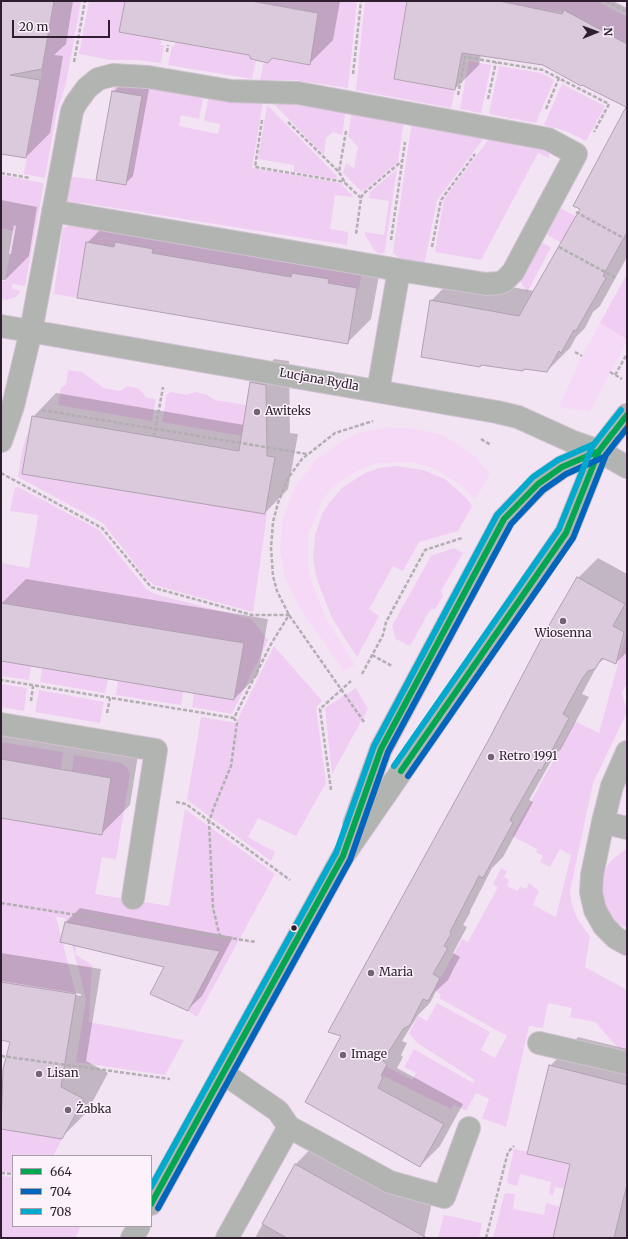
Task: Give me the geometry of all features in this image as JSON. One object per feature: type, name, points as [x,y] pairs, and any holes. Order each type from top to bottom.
[{"type":"street","points":[[1,441],[16,392],[31,331],[53,212],[72,111],[87,88],[98,79],[113,75],[134,75],[264,96],[292,92],[409,112],[554,140],[576,154],[513,272],[499,283],[486,284],[53,212]]},
{"type":"street","points":[[378,391],[393,269]]},
{"type":"street","name":"Lucjana Rydla","points":[[1,326],[378,391],[518,417],[571,441],[599,451],[627,466]]},
{"type":"street","points":[[152,1202],[343,856],[566,533],[599,451],[627,415]]},
{"type":"street","points":[[343,856],[381,749],[504,519],[538,484],[562,467],[599,451]]},
{"type":"street","points":[[1,724],[156,750],[150,798],[133,898]]},
{"type":"street","points":[[627,752],[612,786],[592,875],[591,892],[595,910],[604,926],[616,938],[627,944]]},
{"type":"street","points":[[603,822],[627,828]]},
{"type":"street","points":[[539,1043],[627,1063]]},
{"type":"street","points":[[223,1073],[278,1111],[289,1127],[390,1182],[444,1197],[469,1128]]},
{"type":"street","points":[[227,1238],[289,1127]]},
{"type":"street","points":[[132,1238],[138,1227]]},
{"type":"path","points":[[73,67],[85,1]]},
{"type":"path","points":[[339,172],[350,102],[361,1]]},
{"type":"path","points":[[606,1],[627,12]]},
{"type":"path","points":[[457,103],[465,57],[543,70],[609,104],[591,138]]},
{"type":"path","points":[[488,100],[496,62]]},
{"type":"path","points":[[545,113],[559,78]]},
{"type":"path","points":[[264,96],[339,172],[345,182],[362,198]]},
{"type":"path","points":[[264,96],[255,167],[345,182]]},
{"type":"path","points":[[393,269],[402,161],[409,112]]},
{"type":"path","points":[[427,274],[440,200],[494,128]]},
{"type":"path","points":[[352,262],[363,194],[402,161]]},
{"type":"path","points":[[1,173],[32,178]]},
{"type":"path","points":[[553,199],[627,240]]},
{"type":"path","points":[[534,233],[616,278]]},
{"type":"path","points":[[575,352],[582,356]]},
{"type":"path","points":[[615,375],[627,354]]},
{"type":"path","points":[[610,372],[622,379]]},
{"type":"path","points":[[154,437],[163,387]]},
{"type":"path","points":[[37,410],[308,454]]},
{"type":"path","points":[[365,723],[342,688],[289,615],[277,591],[273,576],[271,537],[273,522],[284,487],[298,464],[308,454],[335,433],[374,420]]},
{"type":"path","points":[[478,438],[491,445]]},
{"type":"path","points":[[1,473],[102,528],[151,587],[252,616],[289,615]]},
{"type":"path","points":[[362,674],[383,635],[386,622],[425,550],[470,535]]},
{"type":"path","points":[[234,718],[271,644],[289,615]]},
{"type":"path","points":[[372,655],[395,668]]},
{"type":"path","points":[[1,680],[234,718]]},
{"type":"path","points":[[331,790],[320,709],[351,681]]},
{"type":"path","points":[[220,937],[213,908],[209,822],[231,766],[237,723],[234,718]]},
{"type":"path","points":[[150,798],[186,804],[290,880]]},
{"type":"path","points":[[1,1056],[170,1079]]},
{"type":"path","points":[[486,1238],[508,1152],[514,1146]]},
{"type":"path","points":[[1,1173],[12,1174]]},
{"type":"shaded area","points":[[54,1],[81,1],[66,83],[56,115],[45,178],[24,174]]},
{"type":"shaded area","points":[[89,1],[125,1],[119,32],[160,38],[162,43],[159,45],[164,45],[161,63],[137,60],[109,60],[79,54]]},
{"type":"shaded area","points":[[251,1],[357,1],[348,88],[294,80],[260,80],[264,61],[267,63],[267,58],[310,65],[318,13]]},
{"type":"shaded area","points":[[365,1],[407,1],[394,79],[455,90],[451,108],[356,90]]},
{"type":"shaded area","points":[[499,1],[597,1],[627,17],[627,38],[624,44],[564,11],[533,9]]},
{"type":"shaded area","points":[[176,42],[252,55],[252,61],[256,60],[252,79],[168,65],[172,46],[175,47]]},
{"type":"shaded area","points":[[469,61],[491,65],[481,113],[460,109]]},
{"type":"shaded area","points":[[499,66],[541,73],[554,80],[536,123],[489,114]]},
{"type":"shaded area","points":[[114,83],[204,93],[199,119],[181,115],[179,126],[218,134],[220,124],[204,121],[209,95],[263,101],[252,168],[340,183],[354,197],[335,195],[330,229],[348,232],[347,245],[84,203],[78,203],[78,207],[62,204],[67,176],[126,184],[142,97],[112,92]]},
{"type":"shaded area","points":[[562,84],[605,106],[586,141],[566,131],[544,125]]},
{"type":"shaded area","points":[[269,99],[346,108],[342,135],[333,132],[326,138],[324,155]]},
{"type":"shaded area","points":[[267,105],[337,176],[336,179],[294,172],[294,165],[258,159]]},
{"type":"shaded area","points":[[352,110],[404,119],[398,162],[362,192],[343,173],[346,163],[354,168],[358,147],[348,136]]},
{"type":"shaded area","points":[[412,121],[487,134],[437,200],[424,266],[405,262],[393,253]]},
{"type":"shaded area","points":[[492,135],[548,146],[549,158],[538,153],[481,260],[435,252],[444,199]]},
{"type":"shaded area","points":[[397,169],[385,250],[384,253],[380,254],[375,251],[365,235],[365,232],[384,235],[389,201],[369,198],[370,192]]},
{"type":"shaded area","points":[[1,175],[44,183],[25,286],[12,284],[12,289],[21,291],[16,297],[7,300],[1,299],[1,281],[5,281],[14,231],[1,228]]},
{"type":"shaded area","points":[[558,207],[603,231],[590,259],[544,233]]},
{"type":"shaded area","points":[[74,224],[362,272],[359,289],[328,283],[329,279],[292,273],[291,277],[152,253],[152,249],[116,242],[114,247],[86,243],[77,298],[54,294],[63,228]]},
{"type":"shaded area","points":[[539,241],[551,247],[527,293],[519,278]]},
{"type":"shaded area","points":[[627,274],[627,341],[590,411],[559,407],[580,360]]},
{"type":"shaded area","points":[[627,274],[627,339],[600,323]]},
{"type":"shaded area","points":[[68,370],[82,372],[104,388],[120,391],[128,386],[139,389],[147,398],[156,399],[152,421],[58,405],[61,387],[66,385]]},
{"type":"shaded area","points":[[171,392],[187,395],[195,392],[207,395],[215,400],[246,405],[247,400],[252,407],[246,407],[243,425],[267,430],[265,440],[162,422],[167,394]]},
{"type":"shaded area","points":[[30,425],[23,474],[267,514],[253,612],[154,585],[147,579],[103,523],[18,477],[22,450]]},
{"type":"shaded area","points":[[389,427],[416,429],[439,434],[456,443],[476,457],[490,474],[475,500],[461,485],[433,468],[411,462],[379,463],[362,468],[348,476],[332,488],[322,501],[308,534],[308,567],[311,580],[326,619],[355,665],[344,671],[299,607],[286,581],[280,550],[283,517],[295,487],[317,458],[349,437],[358,433]]},
{"type":"shaded area","points":[[396,466],[423,470],[445,479],[466,498],[472,506],[458,531],[419,542],[403,571],[393,566],[369,609],[379,616],[357,657],[332,618],[317,580],[313,557],[315,536],[322,514],[329,503],[343,487],[365,473],[380,468]]},
{"type":"shaded area","points":[[18,487],[99,530],[147,590],[158,595],[251,619],[268,640],[232,714],[192,707],[194,693],[234,700],[244,643],[1,603],[1,563],[29,568],[36,529],[38,515],[10,511],[15,488]]},
{"type":"shaded area","points":[[454,548],[463,553],[441,591],[443,596],[436,608],[430,610],[410,646],[396,639],[392,626],[431,556]]},
{"type":"shaded area","points":[[627,631],[627,683],[622,693],[627,712],[593,783],[570,891],[572,905],[577,918],[590,937],[585,967],[627,990],[627,1050],[618,1048],[595,1022],[570,1017],[572,1008],[548,1003],[543,1028],[529,1026],[506,1127],[482,1118],[489,1099],[476,1093],[466,1111],[454,1104],[451,1109],[371,1070],[386,1066],[412,1080],[416,1073],[404,1067],[414,1049],[473,1083],[475,1080],[417,1043],[409,1033],[418,1016],[427,1021],[437,1003],[490,1032],[481,1050],[495,1058],[507,1036],[439,998],[441,995],[434,990],[462,939],[468,942],[498,887],[493,884],[501,868],[507,871],[504,877],[509,880],[507,886],[518,891],[520,886],[526,889],[529,883],[539,891],[533,905],[556,917],[571,855],[560,849],[550,867],[540,862],[543,856],[536,852],[537,849],[512,836],[575,721],[599,733]]},
{"type":"shaded area","points":[[274,646],[322,701],[316,707],[326,783],[296,836],[258,818],[248,837],[275,852],[271,861],[187,800],[201,717],[236,723]]},
{"type":"shaded area","points":[[1,661],[31,666],[29,680],[1,676]]},
{"type":"shaded area","points":[[42,668],[108,679],[105,693],[40,682]]},
{"type":"shaded area","points":[[118,681],[183,691],[181,705],[116,695]]},
{"type":"shaded area","points":[[1,684],[27,688],[24,711],[1,707]]},
{"type":"shaded area","points":[[356,688],[368,709],[332,774],[325,708]]},
{"type":"shaded area","points":[[39,690],[104,702],[100,723],[35,712]]},
{"type":"shaded area","points":[[1,742],[63,752],[61,769],[1,759]]},
{"type":"shaded area","points":[[74,755],[121,763],[127,767],[130,774],[116,859],[102,857],[95,894],[169,906],[185,809],[275,874],[197,1017],[188,1011],[220,951],[81,925],[75,954],[92,965],[89,1022],[184,1040],[165,1075],[76,1062],[86,999],[65,918],[56,917],[76,994],[1,982],[1,818],[102,835],[111,778],[72,771]]},
{"type":"shaded area","points":[[627,848],[627,928],[618,923],[609,915],[605,909],[600,892],[607,866]]},
{"type":"shaded area","points":[[1,1129],[62,1139],[54,1155],[12,1155],[12,1172],[1,1171]]},
{"type":"shaded area","points":[[514,1149],[528,1152],[528,1154],[570,1164],[565,1189],[555,1187],[553,1195],[549,1194],[551,1182],[520,1174],[517,1186],[509,1184],[507,1181]]},
{"type":"shaded area","points":[[1,1176],[12,1177],[12,1227],[80,1227],[75,1238],[1,1238]]},
{"type":"shaded area","points":[[506,1193],[515,1194],[513,1209],[544,1215],[546,1203],[561,1207],[553,1238],[493,1238],[504,1195]]},
{"type":"shaded area","points":[[444,1215],[482,1223],[479,1238],[438,1238]]},
{"type":"building","points":[[1,1],[54,1],[42,69],[10,75],[40,80],[26,158],[1,154]]},
{"type":"building","points":[[125,1],[251,1],[318,13],[310,65],[272,58],[268,63],[251,59],[249,55],[119,32]]},
{"type":"building","points":[[407,1],[499,1],[562,14],[564,10],[627,44],[627,232],[603,276],[606,278],[576,331],[574,330],[561,353],[559,351],[547,372],[524,369],[523,371],[481,365],[480,367],[421,357],[430,300],[519,316],[580,209],[573,206],[626,107],[582,85],[581,86],[543,65],[462,53],[455,90],[394,79]]},
{"type":"building","points":[[112,91],[142,96],[126,185],[96,180]]},
{"type":"building","points":[[86,242],[114,247],[115,242],[153,249],[152,253],[291,277],[292,273],[329,279],[328,283],[357,288],[348,344],[77,298]]},
{"type":"building","points":[[250,382],[266,385],[267,456],[275,457],[265,514],[22,474],[32,416],[239,451]]},
{"type":"building","points":[[577,577],[625,604],[613,626],[624,632],[616,664],[602,658],[595,669],[588,671],[582,679],[563,714],[569,718],[541,771],[539,769],[510,820],[513,823],[483,878],[479,876],[450,932],[451,934],[444,946],[448,948],[433,974],[440,978],[434,990],[428,1001],[423,999],[410,1025],[403,1029],[383,1061],[387,1064],[381,1076],[383,1077],[378,1088],[444,1124],[420,1167],[305,1102],[341,1036],[328,1032],[488,741],[544,634]]},
{"type":"building","points":[[1,603],[244,643],[234,700],[1,661]]},
{"type":"building","points":[[1,759],[111,778],[102,835],[1,818]]},
{"type":"building","points":[[65,922],[220,951],[188,1011],[150,994],[164,967],[60,942]]},
{"type":"building","points":[[1,982],[76,994],[61,1087],[84,1099],[62,1139],[1,1129],[3,1069],[10,1042],[1,1040]]},
{"type":"building","points":[[549,1065],[627,1085],[627,1184],[614,1238],[553,1238],[570,1164],[527,1154]]},
{"type":"building","points":[[295,1164],[427,1238],[287,1238],[262,1224]]},
{"type":"transit line","name":"708","points":[[152,1185],[336,853],[374,746],[497,515],[533,477],[558,460],[594,444],[621,410]]},
{"type":"transit line","name":"664","points":[[152,1202],[343,856],[381,749],[504,519],[538,484],[562,467],[599,451],[627,415]]},
{"type":"transit line","name":"704","points":[[158,1208],[350,860],[388,752],[511,524],[543,490],[566,474],[604,457],[627,428]]},
{"type":"transit line","name":"708","points":[[394,766],[559,529],[592,447],[606,429]]},
{"type":"transit line","name":"664","points":[[401,771],[566,533],[599,451],[612,434]]},
{"type":"transit line","name":"704","points":[[408,776],[573,538],[606,455],[618,439]]},
{"type":"place","name":"Awiteks","points":[[257,412]]},
{"type":"place","name":"Wiosenna","points":[[563,621]]},
{"type":"place","name":"Retro 1991","points":[[491,757]]},
{"type":"place","name":"Maria","points":[[371,973]]},
{"type":"place","name":"Image","points":[[343,1055]]},
{"type":"place","name":"Lisan","points":[[39,1074]]},
{"type":"place","name":"Żabka","points":[[68,1110]]}]
